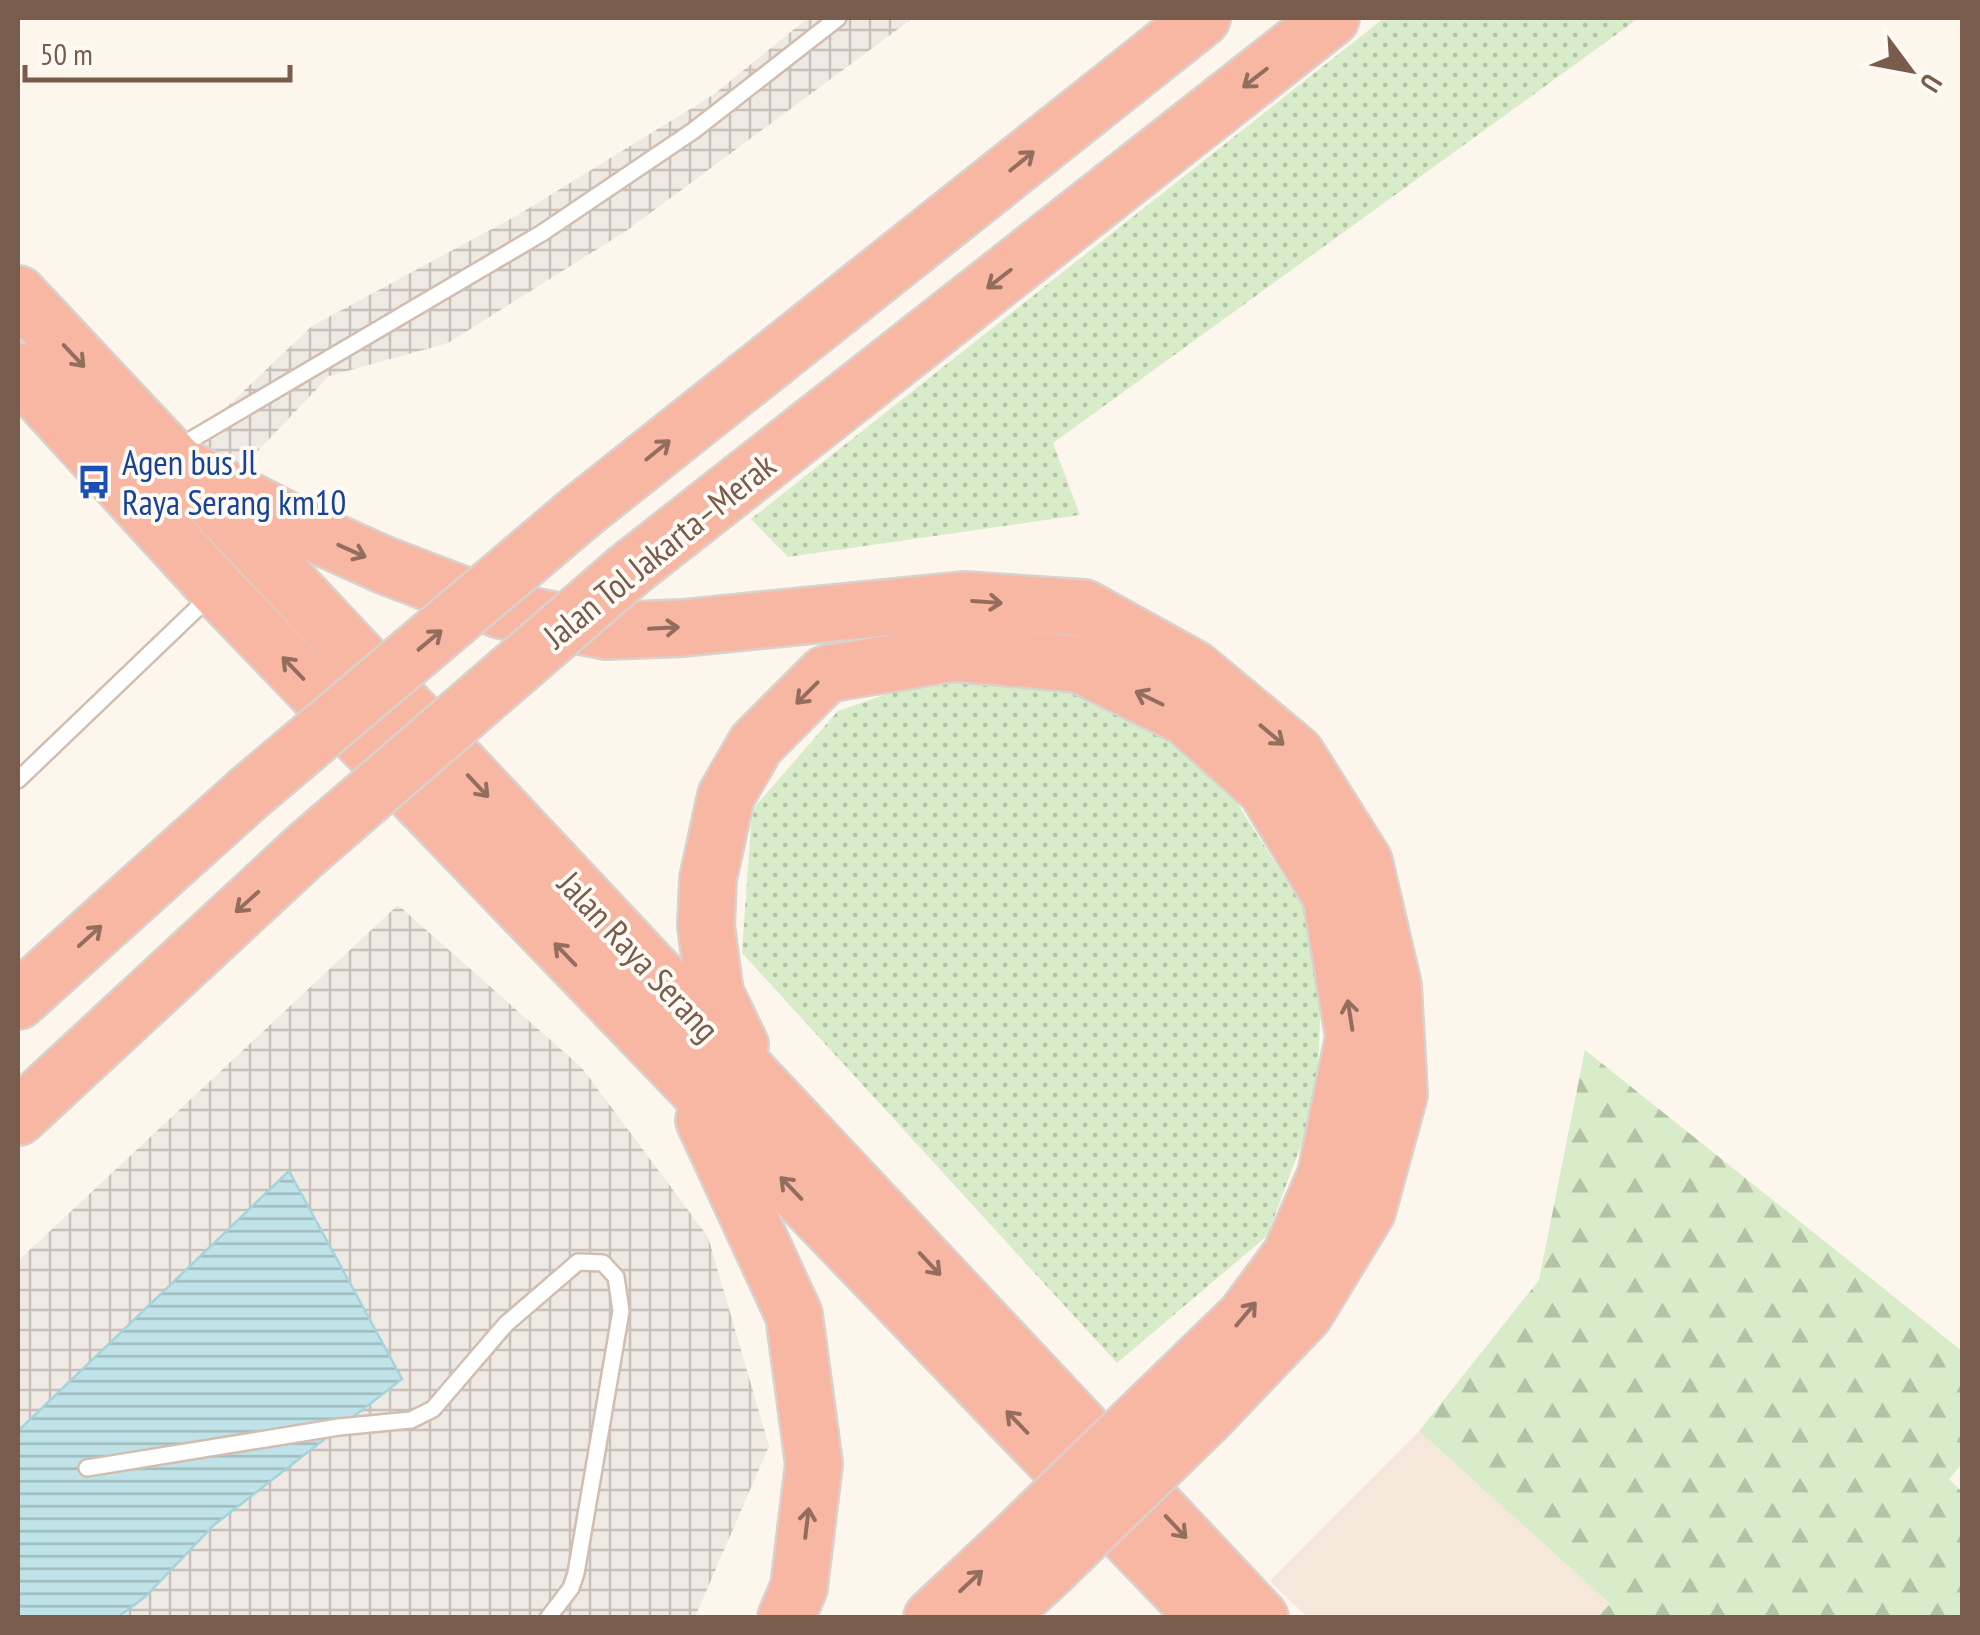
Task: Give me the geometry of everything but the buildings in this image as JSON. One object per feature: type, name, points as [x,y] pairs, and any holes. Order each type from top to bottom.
[{"type":"highway","points":[[18,1002],[248,793],[582,511],[1202,18]]},
{"type":"highway","name":"Jalan Tol Jakarta–Merak","points":[[18,1117],[306,850],[629,570],[1331,18]]},
{"type":"highway","name":"Jalan Raya Serang","points":[[18,294],[140,446],[757,1082],[1260,1618]]},
{"type":"highway","name":"Jalan Raya Serang","points":[[18,372],[140,446],[217,589],[1206,1618]]},
{"type":"highway","points":[[140,446],[384,565],[501,610],[607,631],[683,628],[964,600],[1084,608],[1194,669],[1296,754],[1364,862],[1393,986],[1399,1094],[1366,1211],[1305,1313],[1191,1400],[1030,1556],[932,1618]]},
{"type":"highway","points":[[757,1082],[715,993],[706,926],[708,880],[726,796],[756,744],[826,674],[953,653],[1078,664],[1186,716],[1266,789],[1331,896],[1354,1036],[1326,1175],[1291,1255],[1191,1400]]},
{"type":"highway","points":[[18,1137],[189,955]]},
{"type":"highway","points":[[682,1076],[794,1316],[814,1464],[799,1587],[786,1618]]},
{"type":"highway","points":[[996,1618],[1030,1556]]},
{"type":"lane","points":[[140,446],[542,233],[693,131],[838,18]]},
{"type":"lane","points":[[18,780],[217,589]]},
{"type":"lane","points":[[86,1468],[338,1427],[411,1420],[434,1409],[506,1324],[578,1262],[603,1263],[616,1277],[621,1311],[576,1573],[571,1588],[548,1618]]},
{"type":"shaded area","points":[[808,18],[913,18],[626,231],[448,343],[329,376],[238,472],[187,445],[312,326],[518,215],[713,95]]},
{"type":"shaded area","points":[[398,905],[582,1068],[708,1237],[769,1446],[695,1617],[18,1618],[18,1261]]},
{"type":"shaded area","points":[[1419,1431],[1611,1605],[1598,1618],[1307,1617],[1270,1581]]},
{"type":"green space","points":[[1384,18],[1639,18],[1053,443],[1080,515],[788,557],[751,519]]},
{"type":"green space","points":[[993,657],[1127,702],[1228,789],[1323,938],[1317,1103],[1267,1236],[1117,1363],[742,953],[752,810],[838,711]]},
{"type":"green space","points":[[1585,1050],[1962,1351],[1962,1464],[1949,1479],[1962,1492],[1962,1617],[1598,1617],[1610,1604],[1419,1431],[1539,1280]]},
{"type":"water","points":[[289,1171],[402,1379],[214,1525],[146,1596],[118,1617],[18,1618],[18,1431]]},
{"type":"place","name":"Agen bus Jl Raya Serang km10","points":[[94,482]]}]
